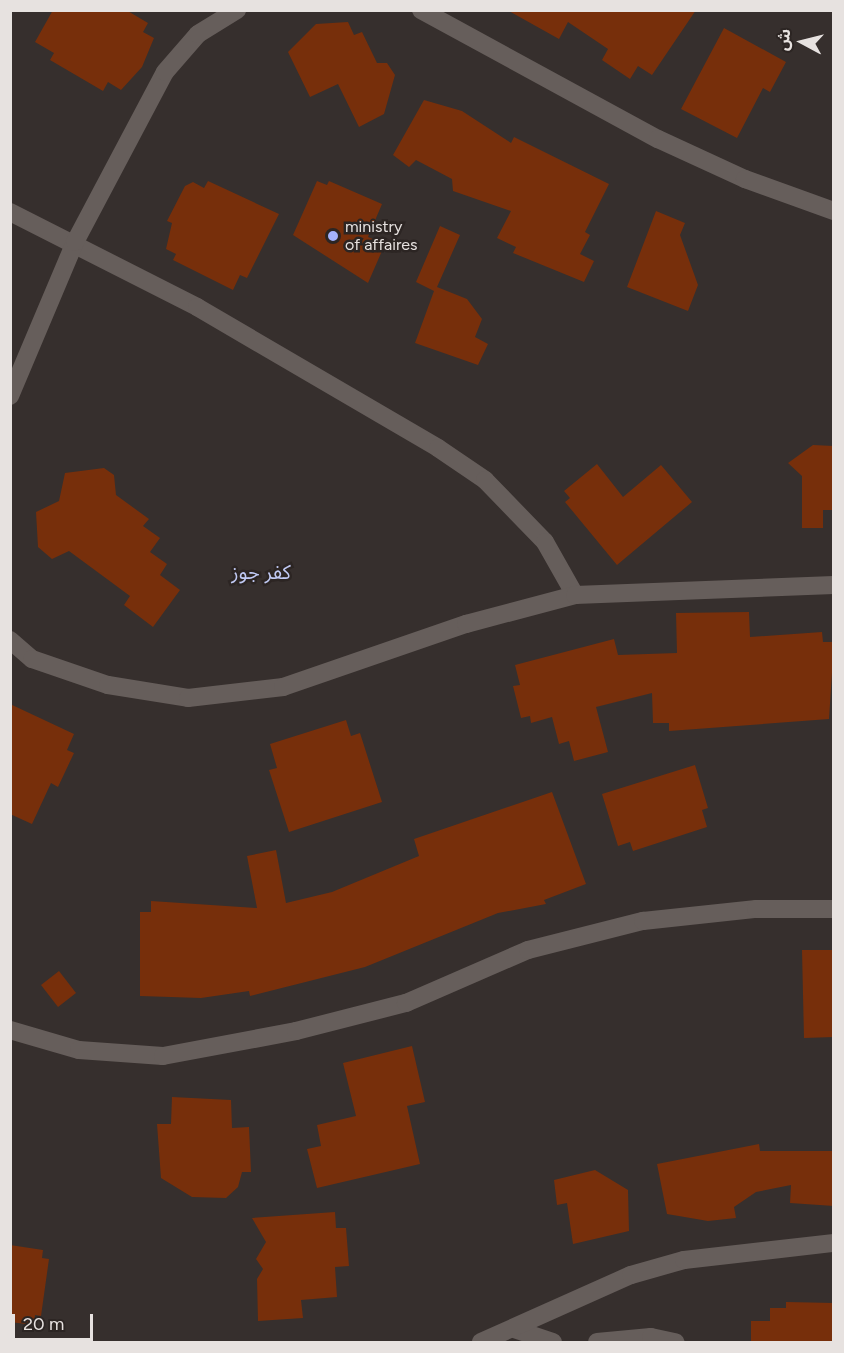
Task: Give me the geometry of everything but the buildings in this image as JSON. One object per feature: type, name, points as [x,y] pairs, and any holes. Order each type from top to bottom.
[{"type":"street","points":[[10,396],[75,242],[165,72],[198,34],[237,10]]},
{"type":"street","points":[[421,10],[658,139],[745,180],[834,211]]},
{"type":"street","points":[[10,212],[75,242],[197,307],[485,480],[545,542],[575,595]]},
{"type":"street","points":[[10,640],[32,659],[108,685],[188,698],[283,687],[466,624],[575,595],[834,585]]},
{"type":"street","points":[[10,1030],[79,1050],[163,1056],[296,1031],[406,1003],[528,950],[643,921],[756,909],[834,909]]},
{"type":"street","points":[[481,1342],[631,1275],[673,1263],[834,1243]]},
{"type":"street","points":[[514,1329],[553,1342]]},
{"type":"street","points":[[597,1342],[651,1337],[675,1342]]},
{"type":"place","name":"ministry of affaires","points":[[333,236]]},
{"type":"district","name":"كفر جوز","points":[[261,572]]}]
